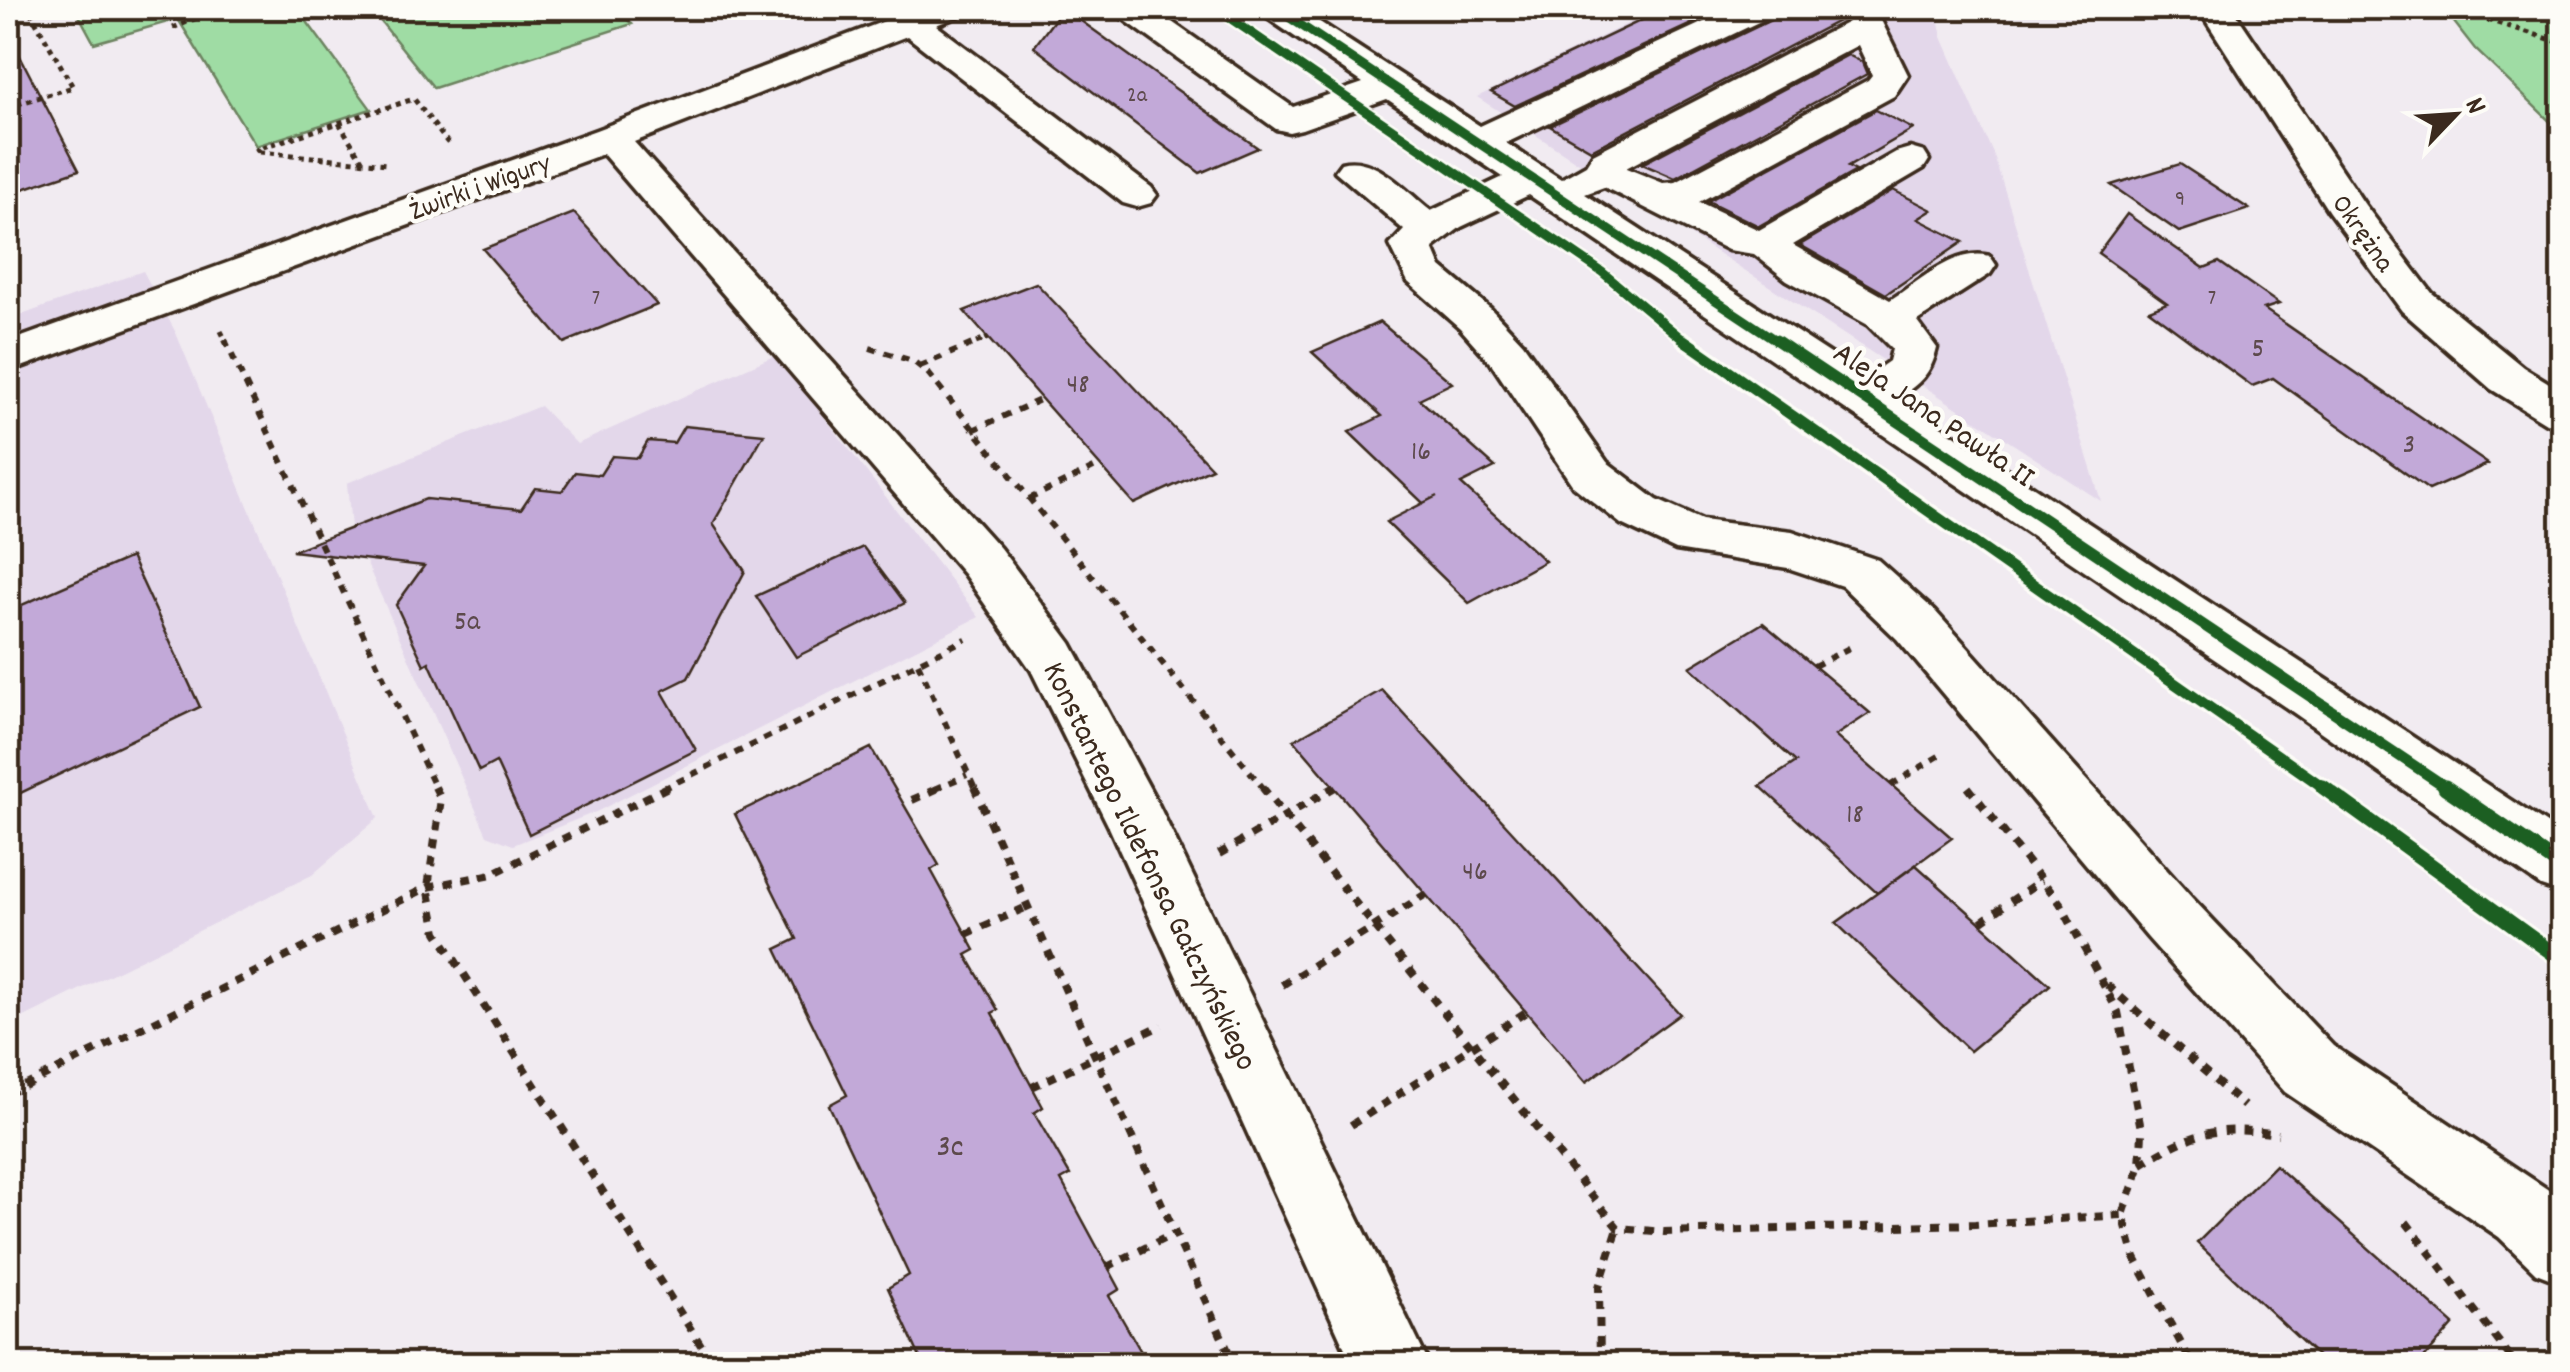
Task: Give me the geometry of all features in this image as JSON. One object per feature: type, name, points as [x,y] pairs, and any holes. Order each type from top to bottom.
[{"type":"street","name":"Żwirki i Wigury","points":[[8,358],[610,138],[949,8]]},
{"type":"street","points":[[1478,142],[1761,8]]},
{"type":"street","name":"Okrężna","points":[[2216,8],[2349,212],[2417,302],[2492,367],[2562,412]]},
{"type":"street","points":[[1190,49],[1278,10]]},
{"type":"street","name":"Aleja Jana Pawła II","points":[[1278,10],[2317,699],[2562,867]]},
{"type":"street","points":[[1134,11],[1289,121],[1391,85]]},
{"type":"street","points":[[1603,172],[1607,162],[1862,17],[1890,75],[1881,88],[1685,193],[1658,196]]},
{"type":"street","points":[[912,23],[1137,194]]},
{"type":"street","name":"Konstantego Ildefonsa Gałczyńskiego","points":[[610,138],[982,561],[1052,658],[1164,882],[1391,1364]]},
{"type":"street","points":[[1910,160],[1766,243],[1743,241],[1603,172],[1545,186],[1428,229],[1412,244],[1424,272],[1507,353],[1590,474],[1639,512],[1694,537],[1792,550],[1860,573],[1916,626],[2170,918],[2310,1070],[2524,1212],[2562,1247]]},
{"type":"street","points":[[1355,171],[1428,229]]},
{"type":"street","points":[[1766,243],[1780,258],[1889,320],[1904,331],[1915,348],[1910,368],[1866,400]]},
{"type":"street","points":[[1889,320],[1975,266]]},
{"type":"path","points":[[8,108],[73,87],[28,8]]},
{"type":"path","points":[[173,28],[220,8]]},
{"type":"path","points":[[2449,8],[2562,43]]},
{"type":"path","points":[[400,165],[258,149],[414,99],[460,159]]},
{"type":"path","points":[[339,124],[363,162]]},
{"type":"path","points":[[220,330],[440,799],[428,887],[437,932],[713,1364]]},
{"type":"path","points":[[918,366],[988,338]]},
{"type":"path","points":[[854,342],[918,366],[1618,1228],[1664,1232],[1975,1224],[2123,1215]]},
{"type":"path","points":[[973,430],[1042,399]]},
{"type":"path","points":[[1028,500],[1100,465]]},
{"type":"path","points":[[8,1094],[428,887],[492,874],[1021,611]]},
{"type":"path","points":[[1814,666],[1864,641],[1851,633]]},
{"type":"path","points":[[918,663],[1234,1364]]},
{"type":"path","points":[[1932,737],[1955,769]]},
{"type":"path","points":[[1891,785],[1944,753]]},
{"type":"path","points":[[912,800],[967,775]]},
{"type":"path","points":[[1966,784],[2060,903],[2118,1012],[2142,1134],[2140,1165],[2123,1215],[2135,1258],[2192,1364]]},
{"type":"path","points":[[1164,882],[1335,787]]},
{"type":"path","points":[[1981,922],[2042,880]]},
{"type":"path","points":[[1279,987],[1426,894]]},
{"type":"path","points":[[966,934],[1027,908]]},
{"type":"path","points":[[2102,981],[2246,1108]]},
{"type":"path","points":[[1295,1162],[1526,1012]]},
{"type":"path","points":[[1032,1087],[1180,1016]]},
{"type":"path","points":[[2260,1120],[2275,1133]]},
{"type":"path","points":[[2140,1165],[2186,1136],[2208,1128],[2292,1138]]},
{"type":"path","points":[[2394,1212],[2433,1254],[2516,1364]]},
{"type":"path","points":[[1600,1364],[1599,1287],[1618,1228]]},
{"type":"path","points":[[1107,1266],[1174,1234]]},
{"type":"shaded area","points":[[1660,8],[1936,8],[1942,37],[1994,156],[2101,501],[1477,97]]},
{"type":"shaded area","points":[[143,271],[176,333],[378,818],[312,875],[8,1025],[8,320]]},
{"type":"shaded area","points":[[776,355],[979,617],[598,811],[513,845],[487,835],[351,528],[347,483],[540,406],[577,444]]},
{"type":"green space","points":[[75,8],[297,8],[371,109],[256,146],[178,19],[94,43]]},
{"type":"green space","points":[[370,8],[615,8],[632,24],[434,88]]},
{"type":"green space","points":[[2443,8],[2562,8],[2562,133],[2475,49]]},
{"type":"building","points":[[1063,8],[1258,148],[1200,173],[1034,47]]},
{"type":"building","points":[[1667,8],[1726,8],[1515,106],[1491,92]]},
{"type":"building","points":[[1782,8],[1837,8],[1842,19],[1591,150],[1550,126],[1775,18]]},
{"type":"building","points":[[8,33],[79,170],[8,194]]},
{"type":"building","points":[[1848,55],[1862,62],[1867,74],[1675,178],[1642,164]]},
{"type":"building","points":[[1876,110],[1913,129],[1848,167],[1856,171],[1759,226],[1708,201]]},
{"type":"building","points":[[2180,164],[2249,209],[2179,232],[2111,185]]},
{"type":"building","points":[[1893,190],[1932,210],[1918,219],[1963,242],[1886,294],[1800,245]]},
{"type":"building","points":[[574,213],[657,305],[564,343],[483,249]]},
{"type":"building","points":[[2127,214],[2204,268],[2219,262],[2279,304],[2264,309],[2488,464],[2429,490],[2273,378],[2252,386],[2149,310],[2167,303],[2098,253]]},
{"type":"building","points":[[1036,283],[1212,468],[1134,504],[964,311]]},
{"type":"building","points":[[1380,322],[1452,383],[1419,399],[1495,467],[1461,484],[1545,561],[1469,603],[1386,522],[1437,496],[1423,503],[1349,432],[1382,416],[1312,352]]},
{"type":"building","points":[[684,426],[764,434],[713,524],[745,571],[688,678],[662,691],[696,750],[529,834],[496,762],[479,771],[429,662],[424,665],[396,605],[424,566],[292,551],[426,499],[521,509],[535,488],[562,491],[575,472],[600,475],[612,456],[638,458],[648,441],[674,443]]},
{"type":"building","points":[[863,547],[905,603],[796,657],[756,596]]},
{"type":"building","points":[[131,557],[200,707],[8,799],[8,611]]},
{"type":"building","points":[[1763,623],[1870,713],[1835,736],[1952,838],[1877,893],[1760,786],[1796,762],[1690,667]]},
{"type":"building","points":[[1382,690],[1680,1014],[1586,1082],[1294,740]]},
{"type":"building","points":[[871,748],[939,865],[931,870],[975,950],[966,955],[998,1010],[992,1013],[1043,1107],[1034,1113],[1070,1175],[1061,1180],[1120,1289],[1109,1296],[1148,1364],[923,1364],[888,1288],[909,1275],[829,1105],[847,1095],[776,949],[797,939],[735,814]]},
{"type":"building","points":[[1916,865],[2050,985],[1970,1051],[1836,923]]},
{"type":"building","points":[[2275,1165],[2454,1324],[2419,1364],[2326,1364],[2197,1243]]},
{"type":"cycle path","points":[[1215,8],[1602,272],[1694,349],[2236,724],[2562,960]]},
{"type":"cycle path","points":[[1275,8],[2317,699],[2562,867]]}]
